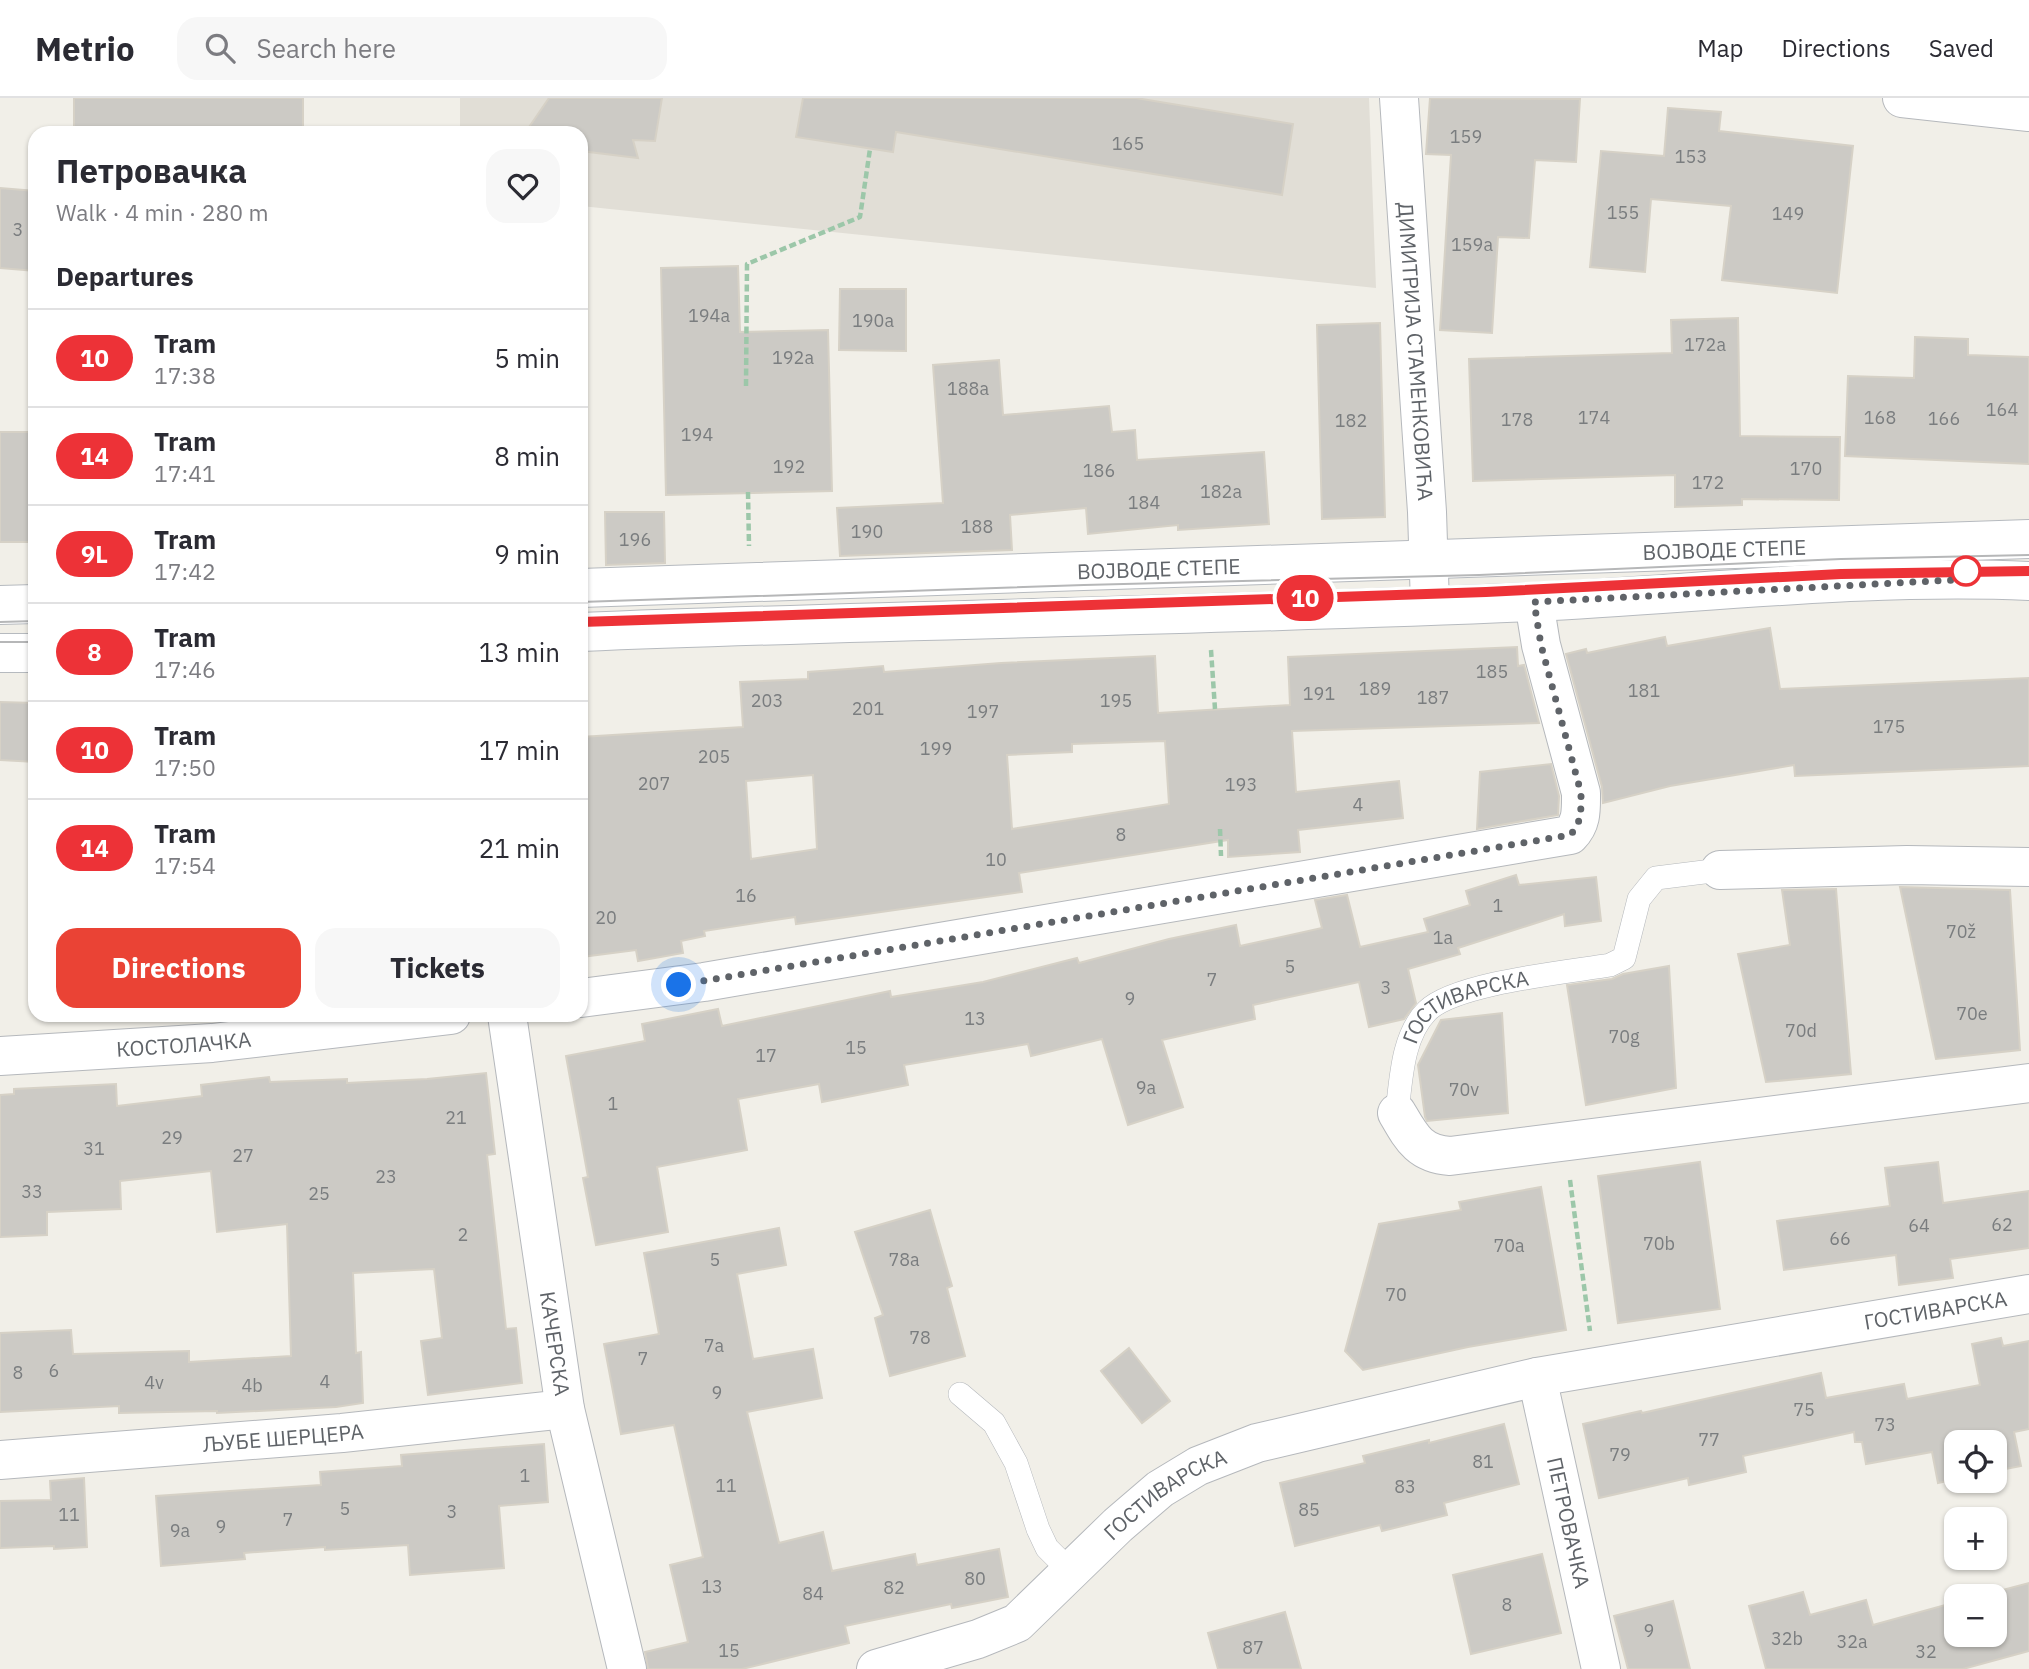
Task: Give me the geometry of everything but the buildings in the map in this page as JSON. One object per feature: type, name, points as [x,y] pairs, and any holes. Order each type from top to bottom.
[{"type":"street","name":"ДИМИТРИЈА СТАМЕНКОВИЋА","points":[[1399,98],[1430,605]]},
{"type":"street","points":[[1902,98],[2029,112]]},
{"type":"street","name":"ВОЈВОДЕ СТЕПЕ","points":[[588,588],[2029,539]]},
{"type":"street","name":"ВОЈВОДЕ СТЕПЕ","points":[[588,632],[791,623],[1161,615],[1534,602],[1841,584],[1981,579],[2029,581]]},
{"type":"street","points":[[588,998],[704,982],[1570,835],[1577,828],[1581,814],[1581,793],[1541,645],[1534,602]]},
{"type":"street","points":[[0,605],[28,604]]},
{"type":"street","points":[[0,653],[28,653]]},
{"type":"street","name":"ГОСТИВАРСКА","points":[[1720,870],[1907,865],[2029,867]]},
{"type":"street","name":"КОСТОЛАЧКА","points":[[0,1056],[212,1042],[389,1022]]},
{"type":"street","name":"КАЧЕРСКА","points":[[507,1022],[565,1409],[627,1669]]},
{"type":"street","name":"ГОСТИВАРСКА","points":[[1397,1113],[1407,1132],[1417,1143],[1429,1151],[1450,1156],[2029,1083]]},
{"type":"street","name":"ГОСТИВАРСКА","points":[[876,1669],[978,1639],[1017,1623],[1118,1525],[1160,1489],[1198,1466],[1258,1443],[1537,1377],[2029,1294]]},
{"type":"street","name":"ПЕТРОВАЧКА","points":[[1537,1377],[1601,1669]]},
{"type":"street","name":"ЉУБЕ ШЕРЦЕРА","points":[[0,1460],[342,1433],[565,1409]]},
{"type":"lane","name":"ГОСТИВАРСКА","points":[[1397,1113],[1401,1076],[1410,1041],[1427,1011],[1440,1002],[1485,985],[1610,965],[1624,958],[1639,899],[1656,878],[1720,870]]},
{"type":"lane","points":[[960,1394],[994,1423],[1016,1463],[1047,1548],[1071,1572]]},
{"type":"path","points":[[747,386],[747,264],[860,217],[870,149]]},
{"type":"path","points":[[748,492],[749,553]]},
{"type":"path","points":[[1210,639],[1215,709]]},
{"type":"path","points":[[1569,1172],[1591,1344]]},
{"type":"shaded area","points":[[460,98],[1369,98],[1376,288],[588,207],[588,126],[460,126]]},
{"type":"tram line","points":[[588,602],[1479,575],[1841,559],[2029,555]]},
{"type":"tram line","points":[[588,622],[1486,592],[1841,574],[2029,571]]},
{"type":"tram line","name":"10","points":[[588,622],[1486,592],[1841,574],[2029,571]]},
{"type":"tram line","points":[[0,622],[28,621]]},
{"type":"tram line","points":[[0,642],[28,642]]},
{"type":"route","points":[[679,985],[1562,838],[1577,828],[1581,814],[1581,793],[1541,645],[1534,602],[1953,580],[1966,571]]}]
